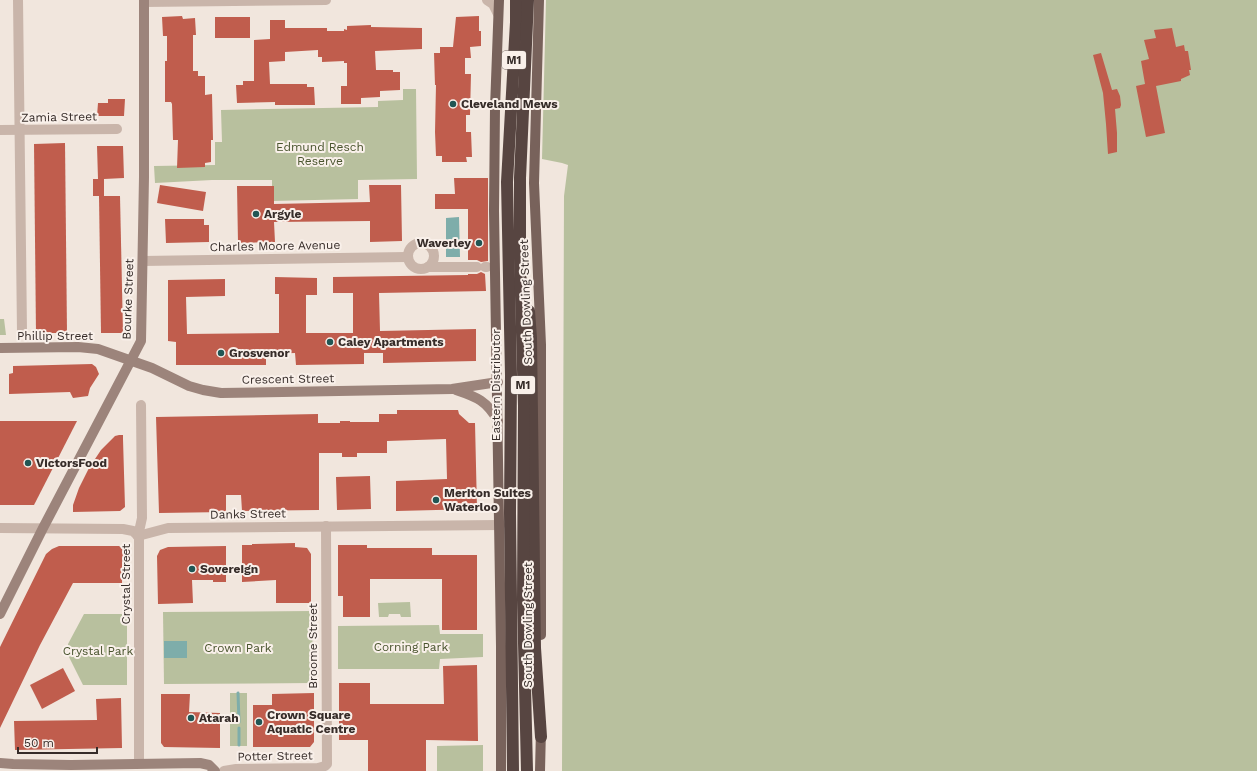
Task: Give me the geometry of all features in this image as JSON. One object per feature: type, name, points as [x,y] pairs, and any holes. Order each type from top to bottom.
[{"type":"highway","name":"Eastern Distributor","points":[[513,771],[510,513],[511,375],[507,182],[516,0]]},
{"type":"highway","name":"M1","points":[[527,771],[523,593],[524,406],[520,258],[520,178],[528,0]]},
{"type":"highway","points":[[520,178],[531,338],[535,648],[540,737]]},
{"type":"main road","points":[[499,0],[494,182],[502,646],[501,771]]},
{"type":"main road","name":"South Dowling Street","points":[[539,0],[534,183],[541,345],[540,771]]},
{"type":"main road","name":"Bourke Street","points":[[0,614],[141,340],[144,176],[144,1]]},
{"type":"main road","name":"Phillip Street","points":[[0,348],[90,348],[98,349],[132,360]]},
{"type":"main road","name":"Crescent Street","points":[[132,360],[190,386],[222,393],[452,389],[498,382]]},
{"type":"main road","name":"Crescent Street","points":[[452,389],[472,395],[481,400],[488,406],[498,421]]},
{"type":"main road","points":[[0,763],[60,768],[139,763],[200,763],[210,766],[215,771]]},
{"type":"street","points":[[18,0],[22,332]]},
{"type":"street","points":[[144,1],[326,0]]},
{"type":"street","points":[[487,0],[493,4],[498,14]]},
{"type":"street","name":"Zamia Street","points":[[0,130],[117,129]]},
{"type":"street","points":[[428,267],[434,260],[434,251],[428,244],[416,243],[410,248],[407,257],[411,265],[415,268],[483,267]]},
{"type":"street","name":"Charles Moore Avenue","points":[[143,261],[407,257]]},
{"type":"street","name":"Crystal Street","points":[[139,763],[138,536],[142,518],[141,405]]},
{"type":"street","name":"Danks Street","points":[[138,536],[168,528],[500,525]]},
{"type":"street","name":"Broome Street","points":[[325,766],[327,761],[326,526]]},
{"type":"street","points":[[0,528],[123,529],[133,531],[138,536]]},
{"type":"street","name":"Potter Street","points":[[224,771],[236,769],[318,768],[325,766]]},
{"type":"green space","points":[[546,0],[1257,0],[1257,771],[562,771],[564,196],[568,165],[542,159]]},
{"type":"green space","name":"Edmund Resch Reserve","points":[[403,89],[416,89],[417,179],[358,180],[358,199],[272,201],[272,180],[212,180],[155,183],[154,166],[215,165],[215,142],[222,142],[221,110],[378,107],[378,101],[403,100]]},
{"type":"green space","points":[[0,319],[4,319],[6,335],[0,335]]},
{"type":"green space","points":[[410,602],[411,617],[401,617],[400,614],[389,614],[388,617],[379,617],[378,603]]},
{"type":"green space","name":"Crown Park","points":[[312,611],[313,683],[164,684],[163,612]]},
{"type":"green space","name":"Crystal Park","points":[[84,614],[127,614],[127,685],[83,685],[69,657],[68,644]]},
{"type":"green space","name":"Corning Park","points":[[439,625],[440,634],[483,634],[483,657],[440,659],[439,669],[338,669],[338,626]]},
{"type":"green space","points":[[230,693],[247,693],[247,746],[230,746]]},
{"type":"green space","points":[[483,745],[483,771],[437,771],[437,746]]},
{"type":"water","points":[[459,217],[460,257],[446,257],[446,218]]},
{"type":"water","points":[[164,641],[187,641],[187,658],[164,658]]},
{"type":"building","points":[[182,16],[183,19],[195,18],[196,35],[193,35],[193,71],[198,71],[198,76],[205,76],[205,95],[212,94],[213,140],[211,140],[211,162],[205,163],[205,167],[177,168],[178,140],[173,140],[172,104],[171,102],[165,102],[165,61],[167,61],[167,36],[163,36],[162,17]]},
{"type":"building","name":"Cleveland Mews","points":[[479,16],[481,46],[470,47],[471,58],[465,58],[465,74],[471,74],[470,115],[466,115],[466,132],[471,132],[472,157],[466,157],[467,162],[442,162],[442,156],[436,156],[436,85],[434,53],[440,53],[440,47],[453,47],[456,17]]},
{"type":"building","points":[[215,17],[250,17],[250,38],[215,38]]},
{"type":"building","points":[[270,20],[285,20],[285,28],[327,28],[327,31],[344,31],[344,29],[347,30],[347,26],[371,25],[371,27],[422,28],[422,49],[375,51],[376,70],[393,70],[393,72],[400,72],[400,90],[380,91],[380,97],[361,98],[361,104],[341,104],[341,86],[347,86],[347,63],[344,63],[344,61],[322,62],[322,57],[318,57],[318,50],[285,52],[285,61],[269,62],[270,84],[307,84],[307,87],[314,87],[315,105],[275,105],[275,102],[237,103],[236,85],[243,85],[243,81],[254,81],[254,40],[270,39]]},
{"type":"building","points":[[1172,28],[1176,47],[1184,45],[1185,51],[1188,51],[1191,70],[1189,70],[1190,75],[1181,79],[1181,81],[1156,86],[1165,133],[1146,137],[1136,86],[1145,84],[1141,61],[1149,59],[1144,40],[1156,38],[1154,30]]},
{"type":"building","points":[[1101,53],[1112,90],[1117,89],[1120,96],[1121,105],[1120,108],[1115,109],[1117,152],[1108,154],[1103,93],[1093,55]]},
{"type":"building","points":[[108,99],[125,99],[124,116],[97,116],[98,103],[108,103]]},
{"type":"building","points":[[65,143],[67,333],[36,333],[34,144]]},
{"type":"building","points":[[97,146],[123,146],[124,178],[104,179],[104,196],[93,196],[93,179],[98,179]]},
{"type":"building","name":"Waverley","points":[[454,178],[488,178],[488,261],[481,262],[477,260],[468,260],[468,209],[435,209],[435,194],[455,194]]},
{"type":"building","points":[[160,185],[206,192],[203,211],[157,203]]},
{"type":"building","points":[[369,185],[401,185],[402,241],[370,242],[370,221],[274,222],[275,242],[238,243],[237,186],[274,186],[274,204],[370,202]]},
{"type":"building","points":[[99,196],[120,196],[123,333],[101,333]]},
{"type":"building","points":[[165,219],[204,219],[204,225],[209,225],[209,242],[166,243]]},
{"type":"building","points":[[481,272],[485,274],[486,291],[379,293],[380,331],[476,329],[476,361],[383,363],[383,353],[364,353],[364,364],[296,365],[295,353],[266,354],[266,365],[176,365],[176,342],[168,341],[168,280],[225,279],[225,296],[186,297],[187,334],[279,333],[279,294],[275,294],[275,277],[317,278],[317,295],[306,295],[306,333],[353,333],[353,293],[333,293],[333,277],[468,275]]},
{"type":"building","points":[[92,364],[96,367],[99,374],[90,388],[88,396],[73,398],[70,392],[9,394],[9,374],[13,373],[13,366]]},
{"type":"building","points":[[397,410],[458,410],[459,414],[469,423],[475,423],[477,509],[396,511],[396,481],[447,479],[446,439],[387,441],[387,453],[357,453],[357,457],[342,457],[342,453],[319,453],[319,510],[242,511],[241,495],[226,495],[226,512],[159,513],[156,417],[318,414],[318,423],[340,423],[340,421],[379,422],[379,414],[397,414]]},
{"type":"building","name":"VictorsFood","points":[[0,421],[77,421],[34,505],[0,505]]},
{"type":"building","points":[[123,435],[125,507],[120,511],[73,512],[73,505],[79,488],[89,468],[101,450],[115,436]]},
{"type":"building","points":[[370,476],[371,509],[337,510],[336,477]]},
{"type":"building","points":[[295,543],[295,547],[307,548],[311,554],[311,603],[276,603],[276,580],[242,582],[242,545]]},
{"type":"building","points":[[338,545],[367,545],[367,548],[432,548],[432,555],[477,555],[477,630],[442,630],[442,579],[370,579],[370,617],[343,617],[343,596],[338,596]]},
{"type":"building","points":[[59,546],[119,546],[123,549],[122,583],[73,583],[40,645],[0,728],[0,647],[46,554]]},
{"type":"building","name":"Sovereign","points":[[226,546],[226,582],[213,582],[213,580],[192,580],[193,603],[158,604],[157,556],[160,550],[168,547]]},
{"type":"building","points":[[477,665],[478,741],[426,740],[426,771],[368,771],[368,740],[339,740],[339,683],[370,683],[370,704],[444,704],[443,666]]},
{"type":"building","points":[[63,668],[75,691],[42,709],[30,685]]},
{"type":"building","points":[[314,693],[314,742],[310,747],[253,747],[253,705],[272,705],[272,694]]},
{"type":"building","name":"Atarah","points":[[161,694],[190,694],[189,712],[220,713],[220,748],[164,747],[161,743]]},
{"type":"building","points":[[121,698],[122,748],[15,750],[14,721],[97,720],[96,699]]},
{"type":"waterway","points":[[238,693],[239,722]]},
{"type":"waterway","points":[[239,728],[239,745]]},
{"type":"place","name":"Cleveland Mews","points":[[453,104]]},
{"type":"place","name":"Argyle","points":[[256,214]]},
{"type":"place","name":"Waverley","points":[[479,243]]},
{"type":"place","name":"Caley Apartments","points":[[330,342]]},
{"type":"place","name":"Grosvenor","points":[[221,353]]},
{"type":"place","name":"VictorsFood","points":[[28,463]]},
{"type":"place","name":"Meriton Suites Waterloo","points":[[436,500]]},
{"type":"place","name":"Sovereign","points":[[192,569]]},
{"type":"place","name":"Atarah","points":[[191,718]]},
{"type":"place","name":"Crown Square Aquatic Centre","points":[[259,722]]}]
